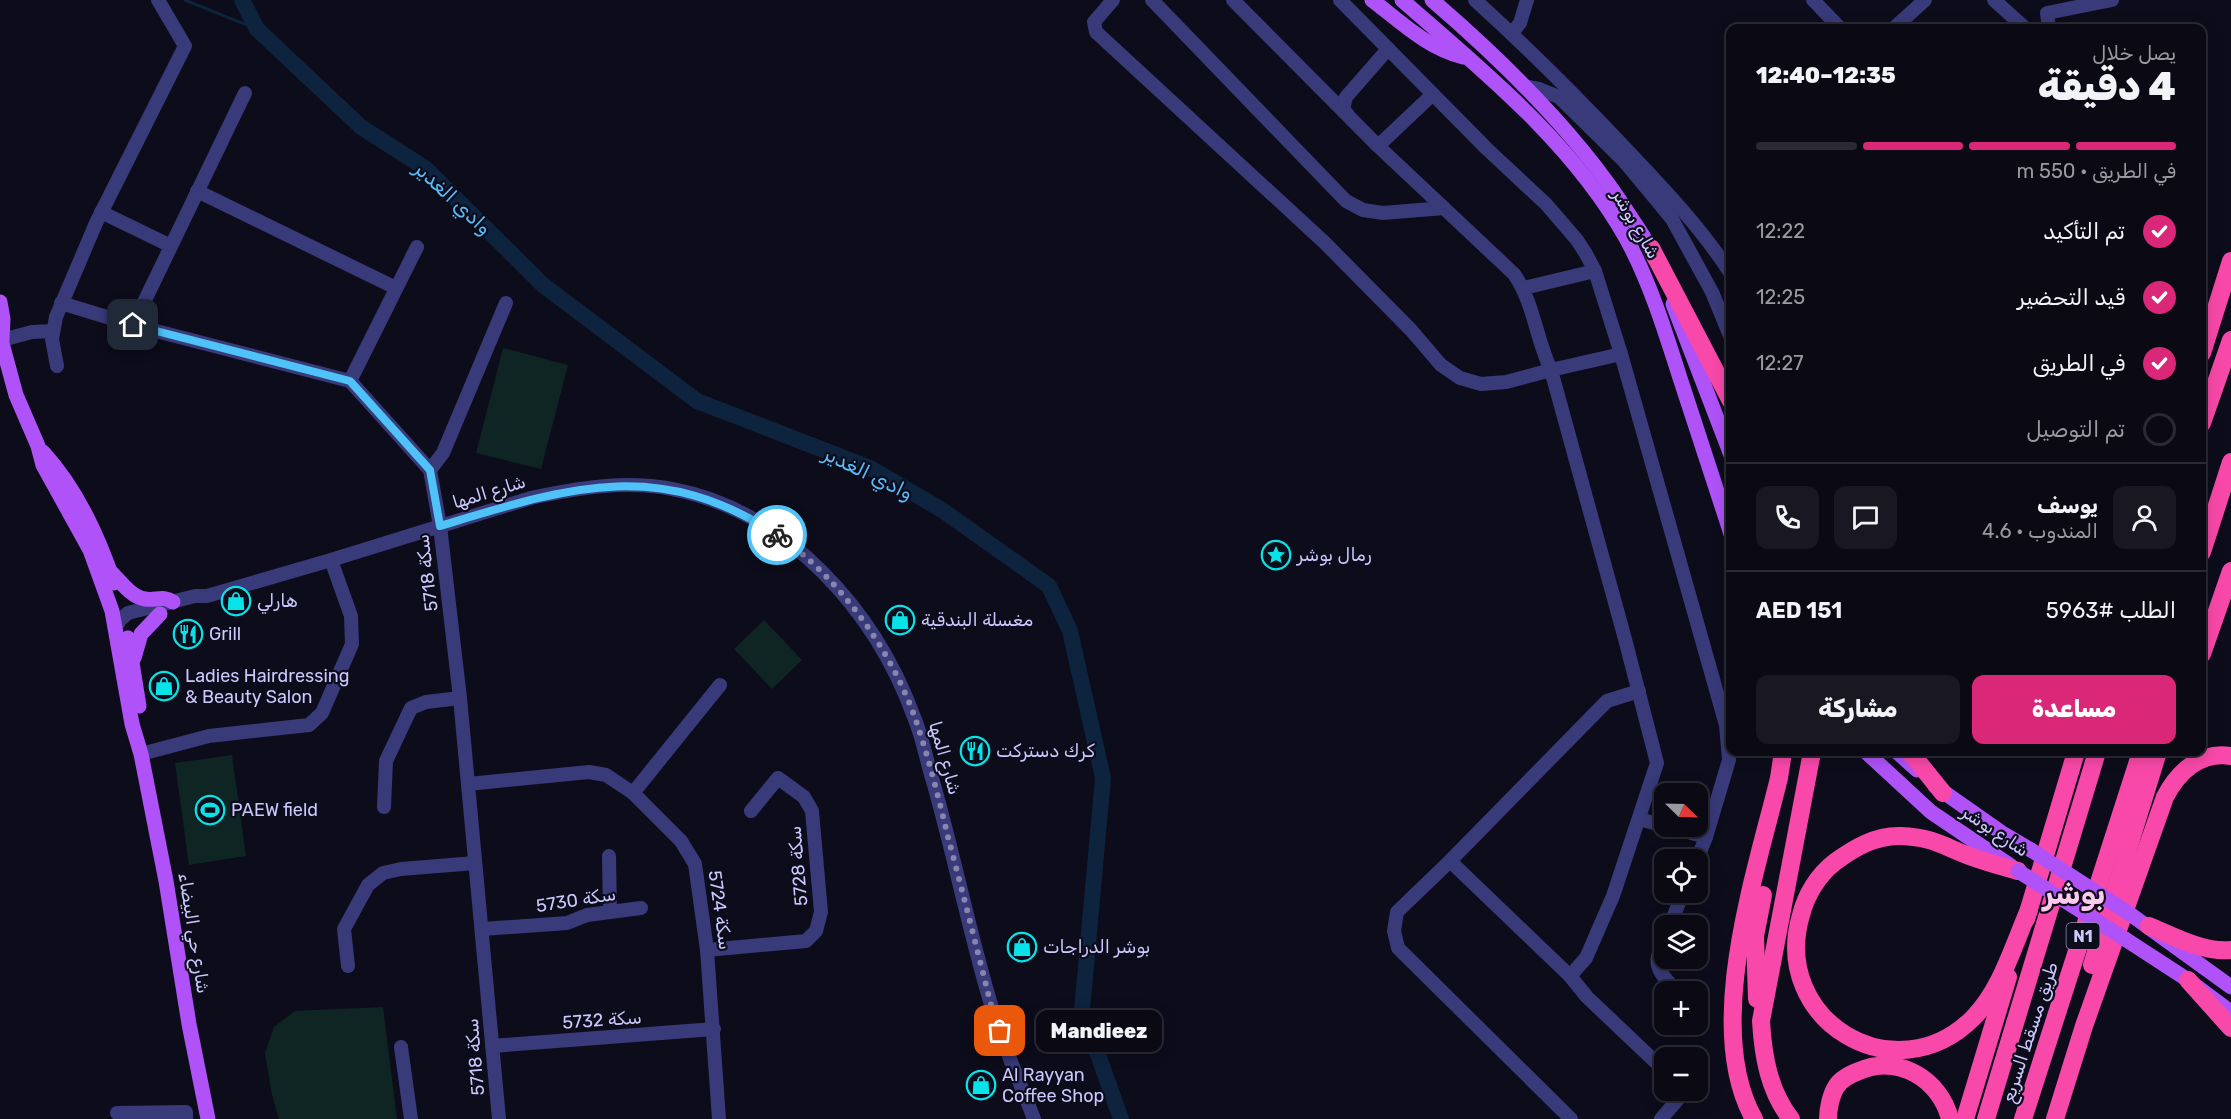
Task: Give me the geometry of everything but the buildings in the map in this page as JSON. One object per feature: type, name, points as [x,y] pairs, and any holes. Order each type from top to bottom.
[{"type":"highway","points":[[1651,248],[1726,391]]},
{"type":"highway","points":[[2206,339],[2231,261]]},
{"type":"highway","points":[[2206,335],[2211,322]]},
{"type":"highway","points":[[2206,412],[2231,340]]},
{"type":"highway","points":[[2206,540],[2231,462]]},
{"type":"highway","points":[[2206,642],[2231,571]]},
{"type":"highway","points":[[2206,634],[2213,622]]},
{"type":"highway","points":[[1754,1119],[1737,1070],[1734,973],[1783,756]]},
{"type":"highway","points":[[1788,756],[1755,936],[1758,1006],[1766,1063],[1774,1093],[1791,1119]]},
{"type":"highway","points":[[1761,1021],[1811,756]]},
{"type":"highway","points":[[1913,756],[1943,793]]},
{"type":"highway","points":[[1965,1119],[2074,756]]},
{"type":"highway","name":"طريق مسقط السريع","points":[[1986,1119],[2096,756]]},
{"type":"highway","name":"طريق مسقط السريع","points":[[2024,1119],[2140,756]]},
{"type":"highway","points":[[2046,1119],[2157,756]]},
{"type":"highway","points":[[2136,876],[2143,833],[2169,756]]},
{"type":"highway","points":[[2055,1119],[2084,1026],[2164,797],[2180,773],[2191,765],[2211,757],[2231,756]]},
{"type":"highway","points":[[2018,871],[1923,838],[1899,836],[1875,840],[1848,852],[1815,884],[1802,909],[1795,955],[1803,988],[1824,1019],[1837,1030],[1866,1046],[1886,1050],[1901,1049],[1939,1041],[1960,1030],[1974,1017],[1987,999],[2001,976],[2029,910]]},
{"type":"highway","points":[[2149,926],[2189,942],[2214,949],[2231,950]]},
{"type":"highway","points":[[2188,980],[2231,1028]]},
{"type":"highway","points":[[2067,1119],[2067,1099],[2084,1026]]},
{"type":"highway","points":[[1828,1119],[1836,1086],[1850,1075],[1866,1068],[1894,1065],[1904,1067],[1924,1079],[1936,1090],[1947,1108],[1950,1119]]},
{"type":"main road","points":[[1372,0],[1428,43],[1451,54],[1469,58]]},
{"type":"main road","name":"شارع بوشر","points":[[1402,0],[1520,105],[1560,147],[1594,190],[1626,238],[1654,303],[1726,519]]},
{"type":"main road","name":"شارع بوشر","points":[[1432,0],[1462,25],[1523,86],[1572,138],[1614,189],[1651,248],[1726,442]]},
{"type":"main road","points":[[0,302],[3,319],[1,338],[16,394],[47,472],[73,516],[95,561],[119,619],[132,660],[141,724],[141,754]]},
{"type":"main road","points":[[38,446],[74,492],[111,572],[132,724],[141,754]]},
{"type":"main road","points":[[111,572],[138,597],[164,598],[173,602]]},
{"type":"main road","points":[[132,660],[141,634],[160,614]]},
{"type":"main road","name":"شارع حي البيضاء","points":[[141,754],[208,1119]]},
{"type":"main road","name":"شارع بوشر","points":[[1870,756],[1930,812],[2188,980],[2231,1012]]},
{"type":"main road","name":"شارع بوشر","points":[[1901,756],[1943,793],[2149,926],[2231,987]]},
{"type":"street","points":[[57,366],[52,331],[62,303],[101,212],[185,46],[158,0]]},
{"type":"street","points":[[1113,0],[1094,22],[1096,32],[1324,243],[1412,330],[1441,364],[1460,378],[1481,384],[1506,382],[1621,354]]},
{"type":"street","points":[[1152,0],[1346,201],[1363,210],[1383,213],[1444,208]]},
{"type":"street","points":[[1233,0],[1378,146],[1514,274],[1524,288],[1541,349],[1551,370],[1657,764],[1613,896],[1586,958],[1570,976]]},
{"type":"street","points":[[1340,0],[1561,220],[1577,240],[1595,271],[1621,354],[1726,725]]},
{"type":"street","points":[[1475,0],[1512,33],[1681,207],[1726,267]]},
{"type":"street","points":[[1512,33],[1520,23],[1527,0]]},
{"type":"street","points":[[1814,0],[1836,24]]},
{"type":"street","points":[[1898,24],[1925,0]]},
{"type":"street","points":[[1994,0],[2021,24]]},
{"type":"street","points":[[2048,24],[2045,7],[2112,0]]},
{"type":"street","points":[[1349,117],[1343,108],[1346,97],[1388,48]]},
{"type":"street","points":[[1523,86],[1539,88],[1558,98],[1624,161],[1672,219],[1712,292],[1726,326]]},
{"type":"street","points":[[133,325],[244,93]]},
{"type":"street","points":[[1378,146],[1433,94]]},
{"type":"street","points":[[197,191],[396,288]]},
{"type":"street","points":[[101,212],[171,246]]},
{"type":"street","points":[[350,381],[417,247]]},
{"type":"street","points":[[1524,288],[1595,271]]},
{"type":"street","points":[[62,303],[133,325],[350,381],[430,470],[443,453],[507,303]]},
{"type":"street","points":[[1,338],[52,331]]},
{"type":"street","name":"سكة 5718","points":[[430,470],[440,526],[460,698],[499,1119]]},
{"type":"street","name":"شارع المها","points":[[119,619],[128,613],[207,596],[531,498],[564,491],[616,485],[670,489],[723,504],[745,515],[791,545],[819,568],[856,611],[898,680],[915,717],[943,816],[992,1009],[1034,1119]]},
{"type":"street","points":[[141,754],[209,736],[309,725],[322,713],[351,644],[351,616],[331,560]]},
{"type":"street","name":"شارع المها","points":[[119,619],[132,622],[190,605],[207,596]]},
{"type":"street","points":[[633,793],[720,685]]},
{"type":"street","points":[[1572,1119],[1398,948],[1394,931],[1397,912],[1607,701],[1638,691]]},
{"type":"street","points":[[384,807],[386,760],[411,708],[426,702],[460,698]]},
{"type":"street","points":[[1708,830],[1729,756]]},
{"type":"street","name":"سكة 5724","points":[[468,784],[588,771],[606,775],[633,793],[681,841],[695,864],[707,950],[719,1119]]},
{"type":"street","name":"سكة 5728","points":[[707,950],[806,941],[816,931],[821,912],[812,811],[804,797],[778,778],[751,811]]},
{"type":"street","points":[[1639,819],[1654,823]]},
{"type":"street","points":[[1701,849],[1706,837]]},
{"type":"street","points":[[609,856],[610,912]]},
{"type":"street","points":[[1450,861],[1654,1061]]},
{"type":"street","points":[[348,966],[344,929],[368,885],[383,873],[401,869],[475,863]]},
{"type":"street","name":"سكة 5730","points":[[482,929],[567,923],[587,915],[640,908]]},
{"type":"street","points":[[1659,969],[1668,981]]},
{"type":"street","name":"سكة 5732","points":[[492,1046],[714,1029]]},
{"type":"street","points":[[401,1047],[411,1119]]},
{"type":"street","points":[[1661,1119],[1676,1101]]},
{"type":"street","points":[[117,1113],[157,1116],[186,1112],[186,1119]]},
{"type":"green space","points":[[503,348],[568,365],[541,469],[476,453]]},
{"type":"green space","points":[[764,620],[802,660],[772,689],[734,649]]},
{"type":"green space","name":"PAEW field","points":[[232,755],[246,856],[189,865],[175,763]]},
{"type":"green space","points":[[383,1007],[397,1119],[279,1119],[272,1095],[265,1053],[274,1027],[295,1011]]},
{"type":"waterway","name":"وادي الغدير","points":[[185,0],[257,29]]},
{"type":"waterway","name":"وادي الغدير","points":[[242,0],[257,29],[361,127],[425,168],[543,285],[697,401],[870,468],[942,510],[1049,586],[1070,631],[1103,778],[1082,1010],[1121,1119]]},
{"type":"way so far","points":[[777,535],[812,561],[856,611],[878,644],[915,717],[943,816],[992,1009],[1000,1031]]},
{"type":"place","name":"رمال بوشر","points":[[1276,555]]},
{"type":"place","name":"هارلي","points":[[236,601]]},
{"type":"place","name":"مغسلة البندقية","points":[[900,620]]},
{"type":"place","name":"Grill","points":[[188,634]]},
{"type":"place","name":"Ladies Hairdressing & Beauty Salon","points":[[164,686]]},
{"type":"place","name":"كرك دستركت","points":[[975,751]]},
{"type":"place","name":"PAEW field","points":[[210,810]]},
{"type":"place","name":"بوشر الدراجات","points":[[1022,947]]},
{"type":"place","name":"Mandieez","points":[[1000,1031]]},
{"type":"place","name":"Al Rayyan Coffee Shop","points":[[981,1085]]},
{"type":"district","name":"بوشر","points":[[2074,894]]},
{"type":"route","points":[[133,325],[350,381],[430,470],[440,526],[531,498],[564,491],[616,485],[670,489],[696,495],[723,504],[777,535]]}]
